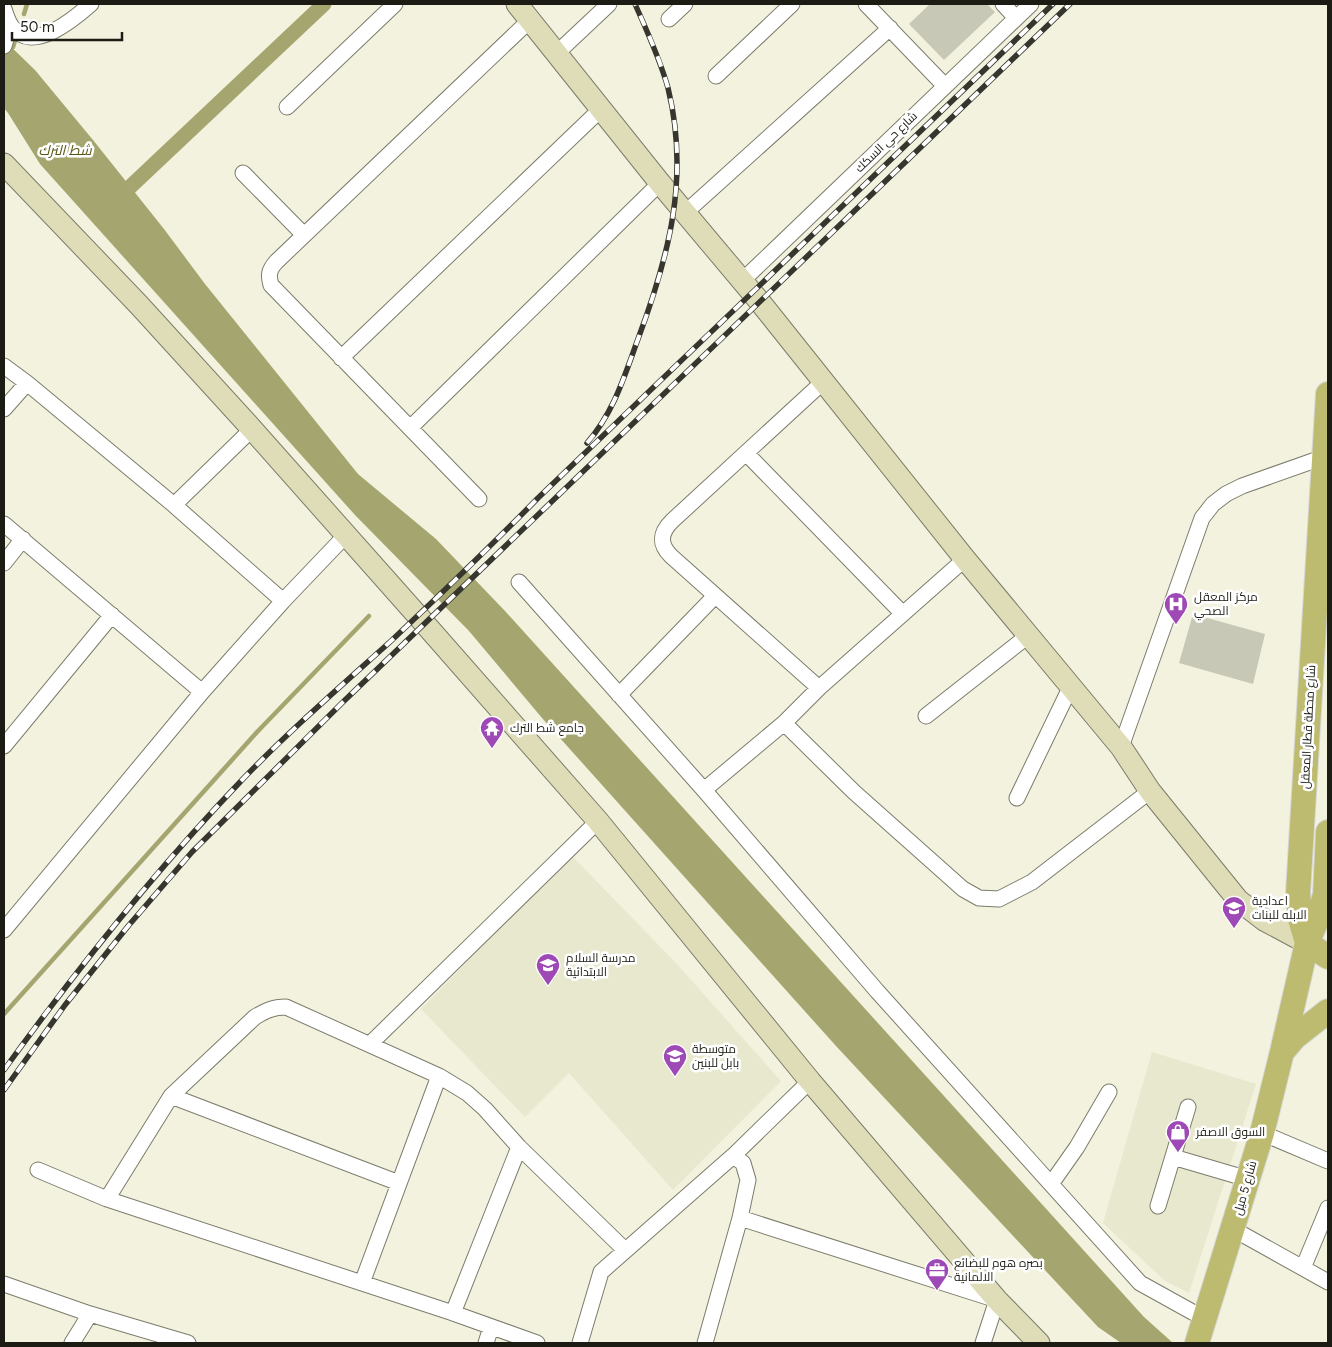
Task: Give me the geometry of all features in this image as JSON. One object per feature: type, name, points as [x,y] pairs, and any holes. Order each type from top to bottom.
[{"type":"main road","name":"شارع محطة قطار المعقل","points":[[1306,943],[1300,918],[1298,893],[1328,394]]},
{"type":"main road","points":[[1328,846],[1325,895],[1317,920],[1306,943],[1328,957]]},
{"type":"main road","name":"شارع 5 ميل","points":[[1198,1343],[1262,1133],[1306,943]]},
{"type":"main road","points":[[1282,1052],[1294,1037],[1328,1011]]},
{"type":"street","points":[[4,9],[10,25],[16,32],[26,36],[39,36],[51,33],[64,26],[91,4]]},
{"type":"street","points":[[287,107],[395,4]]},
{"type":"street","points":[[557,53],[609,4]]},
{"type":"street","points":[[669,19],[685,4]]},
{"type":"street","points":[[716,76],[792,4]]},
{"type":"street","points":[[866,4],[945,86]]},
{"type":"street","points":[[1003,4],[1016,18]]},
{"type":"street","name":"شارع حي السكك","points":[[742,281],[1031,4]]},
{"type":"street","points":[[479,499],[270,285],[268,276],[270,268],[524,12],[965,559],[1122,747],[1150,791],[1238,900],[1264,920],[1306,943]]},
{"type":"street","points":[[4,46],[10,25]]},
{"type":"street","points":[[686,212],[890,28]]},
{"type":"street","points":[[341,358],[601,109]]},
{"type":"street","points":[[4,164],[139,305],[252,429],[598,821],[810,1081],[997,1300],[1039,1343]]},
{"type":"street","points":[[243,173],[304,235]]},
{"type":"street","points":[[410,428],[660,183]]},
{"type":"street","points":[[4,366],[174,504],[283,600]]},
{"type":"street","points":[[819,688],[671,556],[664,549],[662,538],[664,528],[823,382]]},
{"type":"street","points":[[4,409],[26,383]]},
{"type":"street","points":[[174,504],[252,429]]},
{"type":"street","points":[[746,453],[903,614]]},
{"type":"street","points":[[1122,747],[1202,518],[1212,504],[1226,494],[1242,486],[1324,457]]},
{"type":"street","points":[[4,524],[202,692]]},
{"type":"street","points":[[4,930],[202,692],[283,600],[346,535]]},
{"type":"street","points":[[4,563],[23,539]]},
{"type":"street","points":[[704,790],[784,723],[819,688],[965,559]]},
{"type":"street","points":[[518,582],[704,790],[877,990],[1140,1283],[1205,1319]]},
{"type":"street","points":[[619,695],[715,596]]},
{"type":"street","points":[[4,746],[112,615]]},
{"type":"street","points":[[926,716],[1029,636]]},
{"type":"street","points":[[1017,798],[1071,686]]},
{"type":"street","points":[[784,723],[854,792],[963,890],[979,898],[999,899],[1032,882],[1150,791]]},
{"type":"street","points":[[370,1044],[598,821]]},
{"type":"street","points":[[107,1199],[171,1096],[255,1017],[276,1007],[286,1007],[439,1076],[467,1093],[485,1109],[519,1147],[625,1250]]},
{"type":"street","points":[[362,1283],[439,1076]]},
{"type":"street","points":[[580,1343],[601,1272],[733,1156],[810,1081]]},
{"type":"street","points":[[1051,1184],[1077,1147],[1109,1092]]},
{"type":"street","points":[[171,1096],[399,1183]]},
{"type":"street","points":[[1158,1206],[1188,1107]]},
{"type":"street","points":[[1262,1133],[1328,1161]]},
{"type":"street","points":[[453,1313],[519,1147]]},
{"type":"street","points":[[705,1343],[740,1218],[748,1180],[743,1163],[733,1156]]},
{"type":"street","points":[[1173,1157],[1248,1179]]},
{"type":"street","points":[[38,1170],[107,1199],[453,1313],[537,1343]]},
{"type":"street","points":[[1303,1268],[1328,1208]]},
{"type":"street","points":[[740,1218],[997,1300]]},
{"type":"street","points":[[1233,1229],[1328,1282]]},
{"type":"street","points":[[4,1284],[90,1314],[188,1343]]},
{"type":"street","points":[[984,1343],[997,1300]]},
{"type":"street","points":[[72,1343],[90,1314]]},
{"type":"street","points":[[486,1343],[491,1327]]},
{"type":"shaded area","points":[[571,855],[676,963],[781,1081],[673,1190],[569,1073],[525,1117],[421,1009]]},
{"type":"shaded area","name":"السوق الاصفر","points":[[1152,1052],[1256,1084],[1189,1293],[1165,1281],[1103,1223]]},
{"type":"water","name":"شط الترك","points":[[4,40],[35,70],[93,140],[205,284],[358,474],[436,539],[505,611],[1144,1317],[1173,1343],[1121,1343],[1098,1327],[836,1046],[542,718],[469,631],[355,515],[40,164],[4,108]]},
{"type":"building","points":[[930,4],[987,4],[995,12],[944,60],[909,24]]},
{"type":"building","points":[[1193,614],[1265,634],[1253,684],[1179,663]]},
{"type":"waterway","points":[[24,14],[27,4]]},
{"type":"waterway","points":[[130,187],[324,4]]},
{"type":"waterway","points":[[13,47],[16,37]]},
{"type":"waterway","points":[[4,1014],[258,731],[369,616]]},
{"type":"railway","points":[[587,443],[604,419],[628,367],[659,277],[673,216],[677,153],[674,121],[665,77],[635,4]]},
{"type":"railway","points":[[4,1070],[117,922],[178,850],[241,781],[296,727],[428,606],[1053,4]]},
{"type":"railway","points":[[4,1090],[65,1005],[129,925],[192,852],[344,701],[1070,4]]},
{"type":"place","name":"مركز المعقل الصحي","points":[[1176,625]]},
{"type":"place","name":"جامع شط الترك","points":[[492,749]]},
{"type":"place","name":"اعدادية الابله للبنات","points":[[1234,929]]},
{"type":"place","name":"مدرسة السلام الابتدائية","points":[[548,986]]},
{"type":"place","name":"متوسطة بابل للبنين","points":[[675,1077]]},
{"type":"place","name":"السوق الاصفر","points":[[1178,1153]]},
{"type":"place","name":"بصره هوم للبضائع الالمانية","points":[[937,1291]]}]
